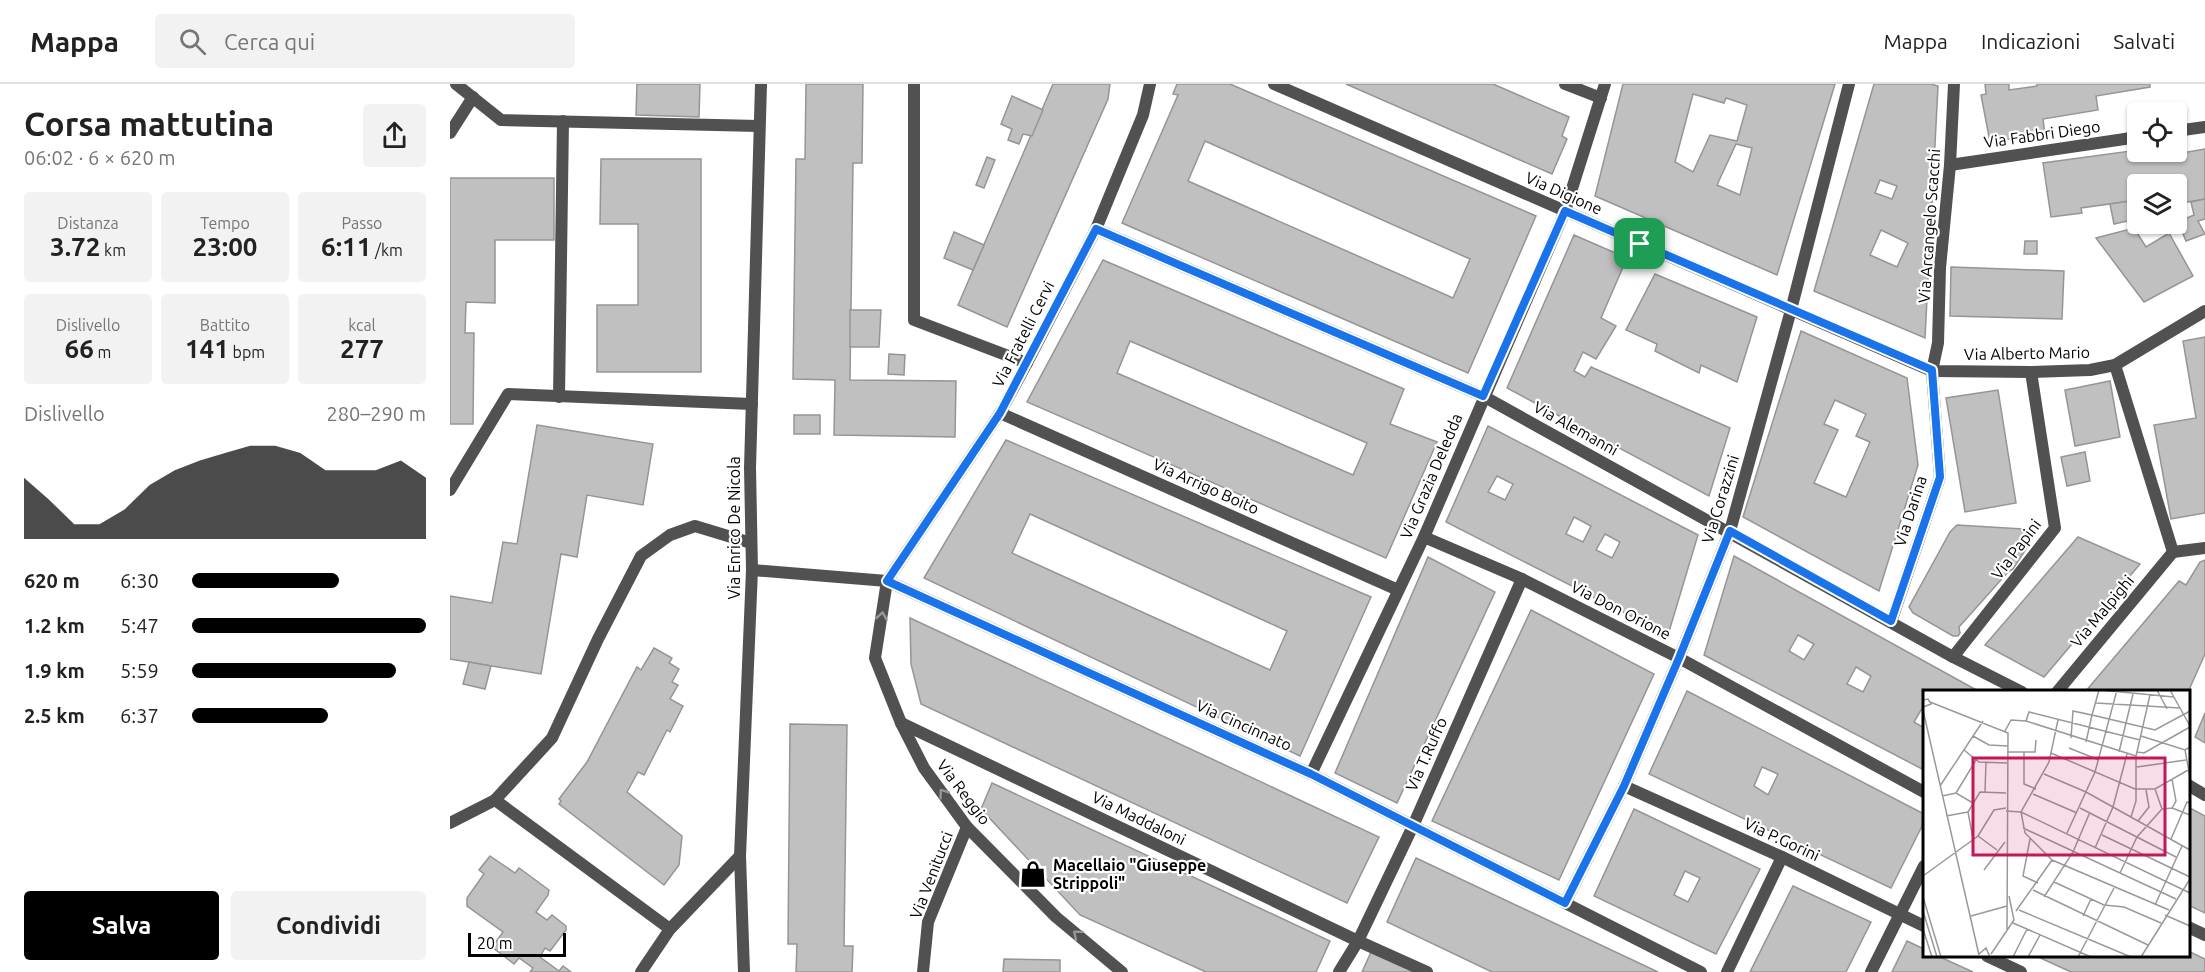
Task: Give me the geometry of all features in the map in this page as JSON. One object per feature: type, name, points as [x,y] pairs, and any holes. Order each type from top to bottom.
[{"type":"street","points":[[456,84],[501,120],[759,126]]},
{"type":"street","name":"Via Enrico De Nicola","points":[[744,972],[740,856],[752,570],[752,404],[761,84]]},
{"type":"street","points":[[914,84],[914,320],[1027,363]]},
{"type":"street","name":"Via Fratelli Cervi","points":[[887,581],[1000,413],[1027,363],[1096,229],[1143,115],[1150,84]]},
{"type":"street","name":"Via Digione","points":[[1274,84],[1842,332]]},
{"type":"street","points":[[1565,84],[1601,98]]},
{"type":"street","name":"Via Grazia Deledda","points":[[1311,774],[1424,537],[1483,396],[1565,211],[1605,84]]},
{"type":"street","name":"Via Corazzini","points":[[1565,903],[1624,786],[1730,531],[1791,310],[1849,84]]},
{"type":"street","name":"Via Arcangelo Scacchi","points":[[1932,370],[1938,343],[1940,268],[1950,165],[1954,84]]},
{"type":"street","points":[[450,133],[473,97]]},
{"type":"street","points":[[559,397],[564,121]]},
{"type":"street","points":[[2187,129],[2205,127]]},
{"type":"street","name":"Via Fabbri Diego","points":[[1950,165],[2127,139]]},
{"type":"street","name":"Via Alemanni","points":[[1096,229],[1483,396],[1730,531],[1953,657],[2018,690]]},
{"type":"street","name":"Via Alberto Mario","points":[[1842,332],[1932,370],[2031,372],[2090,370],[2115,365],[2205,311]]},
{"type":"street","points":[[2115,365],[2173,552],[2205,548]]},
{"type":"street","name":"Via Darina","points":[[1891,621],[1940,477],[1932,370]]},
{"type":"street","name":"Via Papini","points":[[1953,657],[2055,528],[2031,372]]},
{"type":"street","points":[[450,490],[508,394],[752,404]]},
{"type":"street","name":"Via Arrigo Boito","points":[[1000,413],[1398,590]]},
{"type":"street","points":[[450,823],[495,800],[552,738],[598,639],[641,556],[670,535],[695,526],[751,543]]},
{"type":"street","name":"Via Don Orione","points":[[1424,537],[1522,579],[1679,658],[1923,791]]},
{"type":"street","name":"Via Malpighi","points":[[2058,690],[2173,552]]},
{"type":"street","name":"Via Cincinnato","points":[[752,570],[887,581],[1311,774],[1701,972]]},
{"type":"street","name":"Via T.Ruffo","points":[[1339,972],[1358,941],[1413,826],[1522,579]]},
{"type":"street","name":"Via Reggio","points":[[887,581],[875,658],[901,723],[924,768],[967,827],[1056,917],[1122,972]]},
{"type":"street","name":"Via Maddaloni","points":[[901,723],[1427,972]]},
{"type":"street","name":"Via P.Gorini","points":[[1624,786],[1782,857],[1923,926]]},
{"type":"street","points":[[2190,786],[2205,795]]},
{"type":"street","points":[[495,800],[670,930]]},
{"type":"street","name":"Via Venitucci","points":[[923,972],[928,922],[967,827]]},
{"type":"street","points":[[640,972],[670,930],[740,856]]},
{"type":"street","points":[[1727,972],[1782,857]]},
{"type":"street","points":[[1871,972],[1923,868]]},
{"type":"street","points":[[2190,928],[2205,935]]},
{"type":"street","points":[[1989,957],[2021,972]]},
{"type":"building","points":[[637,84],[700,84],[699,117],[636,115]]},
{"type":"building","points":[[806,84],[863,84],[862,163],[853,163],[850,380],[956,381],[955,437],[834,435],[835,380],[793,379],[796,159],[805,159]]},
{"type":"building","points":[[1053,84],[1110,84],[1108,99],[1007,327],[958,305]]},
{"type":"building","points":[[1177,84],[1230,84],[1536,216],[1468,373],[1122,223],[1178,95],[1173,94]],"holes":[[[1205,141],[1470,259],[1453,298],[1188,181]]]},
{"type":"building","points":[[1346,84],[1493,84],[1569,117],[1562,136],[1567,139],[1552,174]]},
{"type":"building","points":[[1623,84],[1835,84],[1777,275],[1595,196]],"holes":[[[1693,94],[1724,103],[1726,98],[1747,105],[1737,141],[1710,135],[1693,172],[1675,162]],[[1736,144],[1752,148],[1740,195],[1717,185]]]},
{"type":"building","points":[[1874,84],[1938,86],[1925,338],[1814,291]],"holes":[[[1880,180],[1897,186],[1892,199],[1875,193]],[[1881,230],[1908,243],[1897,267],[1870,255]]]},
{"type":"building","points":[[1985,84],[2009,84],[2009,90],[2037,86],[2037,84],[2150,84],[2150,87],[2096,96],[2098,110],[2043,119],[2045,134],[1990,142],[1981,95],[1986,94]]},
{"type":"building","points":[[1012,96],[1043,110],[1032,136],[1023,134],[1019,144],[1008,140],[1012,129],[1001,124]]},
{"type":"building","points":[[2205,149],[2205,199],[2187,202],[2187,174],[2127,174],[2127,202],[2081,208],[2082,213],[2051,217],[2043,163],[2127,152],[2127,162],[2187,162],[2187,152]]},
{"type":"building","points":[[987,157],[995,160],[984,188],[976,185]]},
{"type":"building","points":[[601,159],[701,159],[701,372],[597,372],[597,305],[638,305],[638,224],[600,224]]},
{"type":"building","points":[[450,178],[554,178],[554,240],[495,240],[495,303],[466,302],[465,333],[474,333],[473,424],[450,424]]},
{"type":"building","points":[[2205,199],[2205,219],[2198,221],[2205,234],[2186,241],[2183,234],[2187,234],[2187,218],[2194,215],[2191,202]]},
{"type":"building","points":[[2127,201],[2127,221],[2114,224],[2110,204]]},
{"type":"building","points":[[2127,230],[2127,234],[2138,234],[2146,247],[2170,234],[2193,276],[2144,302],[2096,238]]},
{"type":"building","points":[[954,232],[984,245],[973,270],[944,258]]},
{"type":"building","points":[[1574,235],[1627,258],[1601,318],[1616,326],[1596,359],[1583,352],[1574,371],[1585,377],[1591,367],[1730,428],[1709,496],[1507,388]]},
{"type":"building","points":[[2025,241],[2037,241],[2037,254],[2024,254]]},
{"type":"building","points":[[1103,260],[1404,389],[1390,424],[1437,442],[1386,558],[1027,402]],"holes":[[[1130,341],[1367,443],[1353,475],[1117,373]]]},
{"type":"building","points":[[1951,267],[2064,271],[2062,319],[1950,316]]},
{"type":"building","points":[[1655,274],[1757,317],[1737,382],[1701,365],[1699,373],[1655,351],[1657,344],[1626,330]]},
{"type":"building","points":[[850,310],[881,310],[879,347],[850,347]]},
{"type":"building","points":[[1801,331],[1907,378],[1918,465],[1879,591],[1743,517]],"holes":[[[1835,400],[1866,414],[1856,436],[1870,442],[1846,497],[1814,483],[1838,430],[1824,424]]]},
{"type":"building","points":[[2205,337],[2205,513],[2171,519],[2154,425],[2196,418],[2183,341]]},
{"type":"building","points":[[889,354],[905,355],[904,375],[888,374]]},
{"type":"building","points":[[2110,381],[2120,437],[2075,446],[2065,390]]},
{"type":"building","points":[[1998,390],[2016,503],[1965,512],[1946,398]]},
{"type":"building","points":[[794,415],[820,415],[820,434],[794,434]]},
{"type":"building","points":[[537,425],[653,444],[643,505],[587,495],[577,557],[561,554],[541,674],[450,659],[450,596],[492,603],[503,542],[517,544]]},
{"type":"building","points":[[1488,426],[1698,535],[1668,635],[1446,522]],"holes":[[[1497,476],[1513,484],[1505,500],[1488,492]],[[1574,517],[1591,526],[1583,542],[1566,534]],[[1605,534],[1620,542],[1612,558],[1596,550]]]},
{"type":"building","points":[[1006,440],[1371,597],[1300,756],[924,578]],"holes":[[[1030,514],[1287,631],[1270,670],[1012,553]]]},
{"type":"building","points":[[2085,452],[2090,481],[2067,486],[2061,457]]},
{"type":"building","points":[[1957,525],[2023,529],[2029,535],[2030,543],[2013,569],[1959,627],[1958,636],[1953,636],[1913,613],[1909,607],[1950,532]]},
{"type":"building","points":[[2078,537],[2140,564],[2044,677],[1985,645]]},
{"type":"building","points":[[1734,556],[1976,690],[1923,690],[1923,707],[1914,722],[1923,727],[1923,769],[1704,655]],"holes":[[[1798,635],[1814,644],[1804,660],[1789,651]],[[1856,667],[1871,676],[1863,692],[1847,684]]]},
{"type":"building","points":[[1428,557],[1495,592],[1397,803],[1335,773]]},
{"type":"building","points":[[2205,560],[2205,654],[2189,690],[2087,690],[2179,581],[2186,585],[2200,562]]},
{"type":"building","points":[[1531,610],[1654,674],[1559,880],[1432,821]]},
{"type":"building","points":[[910,618],[1379,837],[1347,903],[921,704],[911,664]]},
{"type":"building","points":[[654,648],[672,658],[669,663],[679,669],[672,682],[678,685],[670,699],[683,706],[670,732],[667,730],[644,775],[638,772],[627,792],[682,836],[679,865],[664,885],[559,804],[561,801],[559,799],[587,762],[637,667],[641,670]]},
{"type":"building","points":[[469,662],[491,666],[485,689],[463,684]]},
{"type":"building","points":[[1687,691],[1923,813],[1923,824],[1891,888],[1649,774]],"holes":[[[1762,767],[1778,774],[1768,795],[1754,786]]]},
{"type":"building","points":[[2205,713],[2205,743],[2195,737]]},
{"type":"building","points":[[790,724],[847,725],[844,946],[853,946],[852,972],[796,972],[797,944],[788,944]]},
{"type":"building","points":[[992,783],[1330,941],[1316,972],[1206,972],[1080,915],[981,809]]},
{"type":"building","points":[[2190,808],[2205,816],[2205,913],[2190,906]]},
{"type":"building","points":[[1634,809],[1760,869],[1716,954],[1594,896]],"holes":[[[1685,871],[1700,878],[1688,902],[1674,895]]]},
{"type":"building","points":[[490,856],[515,873],[519,868],[549,890],[536,912],[547,920],[552,915],[566,926],[566,930],[550,951],[545,948],[540,957],[559,971],[563,966],[571,972],[530,972],[533,968],[519,958],[514,964],[492,947],[503,932],[467,906],[467,898],[484,874],[479,870]]},
{"type":"building","points":[[1416,858],[1658,972],[1492,972],[1387,922]]},
{"type":"building","points":[[1793,886],[1871,922],[1846,972],[1750,972]]},
{"type":"building","points":[[1907,941],[1923,949],[1923,957],[1940,957],[1973,972],[1892,972]]},
{"type":"building","points":[[1372,950],[1419,972],[1362,972]]},
{"type":"building","points":[[2190,952],[2205,959],[2205,972],[2071,972],[2038,957],[2190,957]]},
{"type":"building","points":[[1004,959],[1060,960],[1060,972],[1003,972]]},
{"type":"place","name":"Macellaio \"Giuseppe Strippoli\"","points":[[1033,874]]},
{"type":"route","points":[[1565,211],[1640,244],[1932,370],[1940,477],[1891,621],[1730,531],[1624,786],[1565,903],[1311,774],[887,581],[1000,413],[1096,229],[1483,396],[1565,211]]}]
